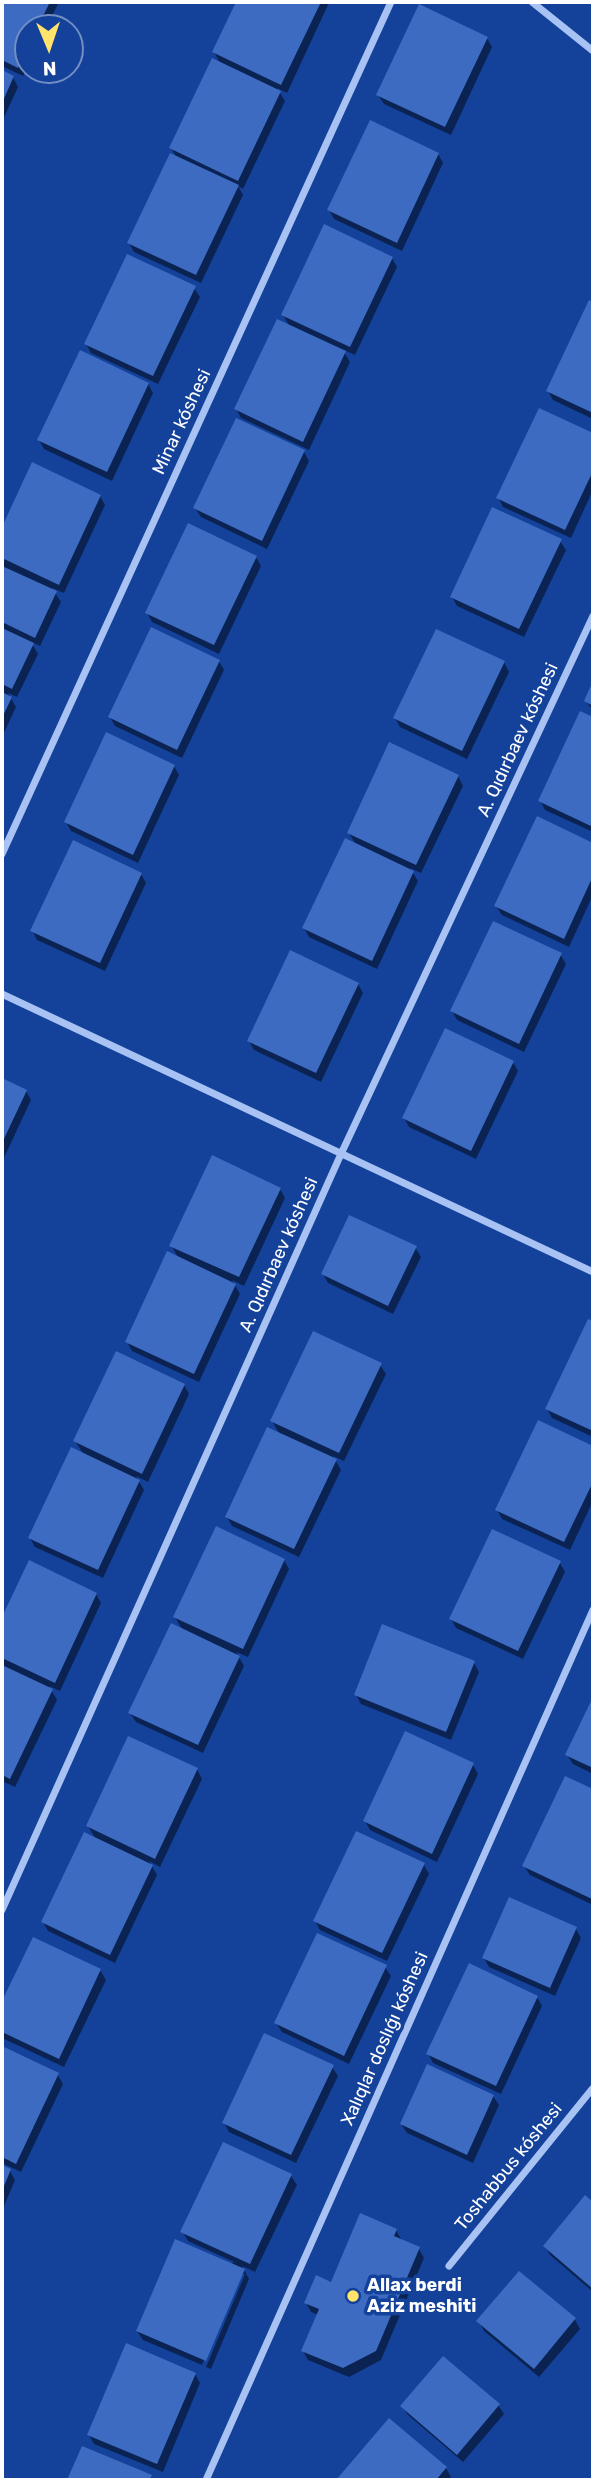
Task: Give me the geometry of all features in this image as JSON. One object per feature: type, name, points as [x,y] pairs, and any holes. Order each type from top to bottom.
[{"type":"street","name":"Minar kóshesi","points":[[2,854],[391,2]]},
{"type":"street","points":[[532,2],[593,51]]},
{"type":"street","name":"A. Qıdırbaev kóshesi","points":[[2,1910],[341,1154],[593,615]]},
{"type":"street","points":[[2,994],[593,1272]]},
{"type":"street","name":"Xalıqlar doslıǵı kóshesi","points":[[206,2480],[593,1610]]},
{"type":"street","name":"Toshabbus kóshesi","points":[[449,2266],[593,2088]]},
{"type":"building","points":[[2,2],[50,2],[44,14],[14,14],[14,66],[2,60]]},
{"type":"building","points":[[236,2],[321,2],[281,85],[212,52]]},
{"type":"building","points":[[419,4],[488,37],[445,127],[376,95]]},
{"type":"building","points":[[212,58],[281,91],[238,181],[169,148]]},
{"type":"building","points":[[2,70],[14,76],[2,103]]},
{"type":"building","points":[[370,120],[439,153],[397,243],[327,210]]},
{"type":"building","points":[[170,153],[239,185],[196,275],[127,243]]},
{"type":"building","points":[[324,224],[393,257],[350,347],[281,315]]},
{"type":"building","points":[[127,254],[196,286],[153,376],[84,344]]},
{"type":"building","points":[[589,300],[593,302],[593,413],[546,391]]},
{"type":"building","points":[[277,319],[346,351],[303,442],[234,409]]},
{"type":"building","points":[[80,350],[149,383],[107,472],[37,440]]},
{"type":"building","points":[[539,408],[593,433],[593,471],[565,530],[496,498]]},
{"type":"building","points":[[236,418],[305,450],[262,541],[193,508]]},
{"type":"building","points":[[32,462],[101,495],[59,585],[2,558],[2,527]]},
{"type":"building","points":[[492,507],[562,539],[519,629],[450,597]]},
{"type":"building","points":[[188,523],[257,556],[214,645],[145,613]]},
{"type":"building","points":[[2,566],[57,591],[35,638],[2,622]]},
{"type":"building","points":[[151,627],[220,660],[177,750],[108,717]]},
{"type":"building","points":[[2,628],[34,643],[12,689],[2,684]]},
{"type":"building","points":[[436,629],[505,661],[462,751],[393,718]]},
{"type":"building","points":[[593,681],[593,706],[584,701]]},
{"type":"building","points":[[2,692],[12,697],[2,718]]},
{"type":"building","points":[[580,711],[593,717],[593,827],[538,801]]},
{"type":"building","points":[[106,732],[175,765],[133,855],[64,822]]},
{"type":"building","points":[[389,742],[459,775],[416,865],[347,833]]},
{"type":"building","points":[[537,816],[593,843],[593,876],[564,939],[494,906]]},
{"type":"building","points":[[345,838],[414,871],[372,961],[302,928]]},
{"type":"building","points":[[73,840],[142,873],[100,963],[30,931]]},
{"type":"building","points":[[493,921],[562,953],[519,1044],[450,1011]]},
{"type":"building","points":[[290,950],[359,983],[316,1073],[247,1041]]},
{"type":"building","points":[[445,1028],[514,1061],[471,1151],[402,1118]]},
{"type":"building","points":[[2,1078],[27,1090],[2,1143]]},
{"type":"building","points":[[212,1155],[281,1188],[239,1277],[169,1246]]},
{"type":"building","points":[[349,1215],[417,1246],[388,1306],[321,1274]]},
{"type":"building","points":[[167,1251],[236,1284],[194,1374],[125,1342]]},
{"type":"building","points":[[588,1319],[593,1321],[593,1431],[545,1409]]},
{"type":"building","points":[[313,1331],[382,1363],[339,1453],[270,1421]]},
{"type":"building","points":[[116,1351],[185,1384],[142,1474],[73,1441]]},
{"type":"building","points":[[538,1420],[593,1446],[593,1482],[564,1542],[495,1510]]},
{"type":"building","points":[[267,1427],[337,1459],[294,1549],[225,1517]]},
{"type":"building","points":[[71,1447],[140,1480],[98,1570],[28,1538]]},
{"type":"building","points":[[216,1526],[285,1559],[243,1649],[173,1617]]},
{"type":"building","points":[[492,1529],[561,1561],[518,1651],[449,1619]]},
{"type":"building","points":[[29,1560],[97,1593],[55,1683],[2,1658],[2,1617]]},
{"type":"building","points":[[171,1623],[240,1656],[198,1745],[128,1713]]},
{"type":"building","points":[[382,1624],[475,1661],[446,1732],[354,1695]]},
{"type":"building","points":[[2,1665],[53,1689],[10,1779],[2,1775]]},
{"type":"building","points":[[593,1697],[593,1768],[565,1755]]},
{"type":"building","points":[[405,1731],[474,1763],[432,1854],[363,1821]]},
{"type":"building","points":[[128,1736],[198,1768],[155,1859],[86,1826]]},
{"type":"building","points":[[565,1776],[593,1789],[592,1899],[522,1866]]},
{"type":"building","points":[[356,1831],[425,1863],[382,1953],[313,1921]]},
{"type":"building","points":[[84,1832],[153,1865],[110,1955],[41,1922]]},
{"type":"building","points":[[509,1897],[577,1927],[550,1988],[482,1958]]},
{"type":"building","points":[[317,1933],[387,1965],[344,2056],[274,2023]]},
{"type":"building","points":[[33,1937],[101,1969],[59,2059],[2,2032],[2,2001]]},
{"type":"building","points":[[469,1963],[538,1996],[496,2086],[426,2054]]},
{"type":"building","points":[[264,2033],[334,2065],[291,2155],[222,2123]]},
{"type":"building","points":[[2,2046],[59,2073],[16,2164],[2,2157]]},
{"type":"building","points":[[427,2064],[494,2095],[467,2155],[400,2124]]},
{"type":"building","points":[[223,2142],[292,2174],[250,2264],[180,2232]]},
{"type":"building","points":[[2,2165],[11,2169],[2,2191]]},
{"type":"building","points":[[585,2195],[593,2202],[593,2289],[543,2246]]},
{"type":"building","name":"Allax berdi Aziz meshiti","points":[[360,2213],[397,2229],[394,2236],[420,2247],[376,2351],[343,2368],[301,2351],[319,2309],[304,2303],[316,2275],[331,2282]]},
{"type":"building","points":[[175,2239],[245,2269],[206,2361],[136,2331]]},
{"type":"building","points":[[519,2271],[576,2318],[534,2369],[476,2321]]},
{"type":"building","points":[[126,2343],[196,2373],[157,2464],[87,2435]]},
{"type":"building","points":[[443,2356],[500,2404],[457,2455],[400,2406]]},
{"type":"building","points":[[389,2418],[447,2467],[436,2480],[336,2480]]},
{"type":"building","points":[[82,2446],[152,2475],[150,2480],[67,2480]]},
{"type":"place","name":"Allax berdi Aziz meshiti","points":[[353,2296]]}]
